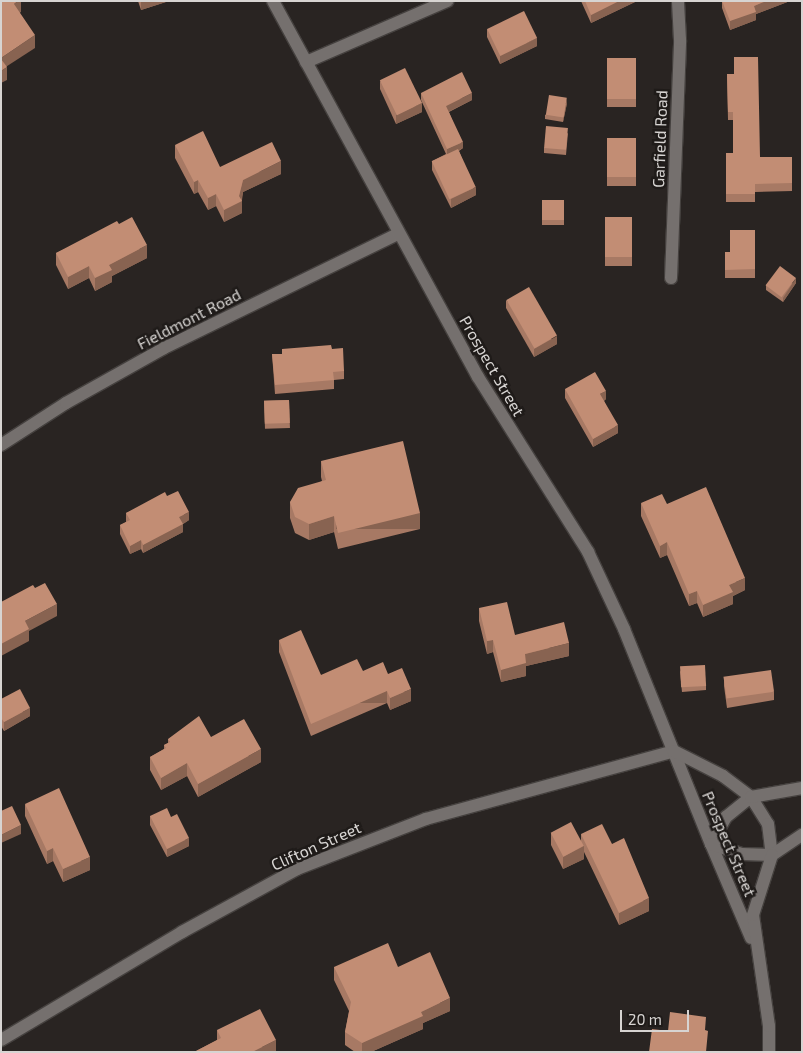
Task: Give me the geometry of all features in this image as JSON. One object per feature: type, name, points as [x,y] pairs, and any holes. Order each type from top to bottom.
[{"type":"street","name":"Prospect Street","points":[[273,1],[398,234],[478,377],[588,552],[674,751],[756,949]]},
{"type":"street","points":[[306,62],[447,1]]},
{"type":"street","name":"Garfield Road","points":[[671,278],[680,40],[678,1]]},
{"type":"street","name":"Fieldmont Road","points":[[1,444],[66,403],[164,348],[398,234]]},
{"type":"street","name":"Prospect Street","points":[[674,751],[723,776],[750,797],[768,824],[772,855],[755,906],[753,930],[769,1026],[769,1052]]},
{"type":"street","name":"Clifton Street","points":[[1,1040],[182,932],[296,869],[426,820],[674,751]]},
{"type":"street","points":[[802,788],[750,797],[726,816],[711,844],[742,854],[772,855],[802,835]]},
{"type":"building","points":[[1,1],[18,1],[14,4],[35,35],[1,58]]},
{"type":"building","points":[[585,1],[619,1],[591,15]]},
{"type":"building","points":[[722,1],[766,1],[754,6],[756,12],[730,21]]},
{"type":"building","points":[[524,11],[537,38],[500,56],[487,29]]},
{"type":"building","points":[[734,57],[758,57],[760,157],[792,157],[792,183],[755,184],[755,194],[726,194],[726,153],[733,153],[733,112],[728,112],[727,74],[734,74]]},
{"type":"building","points":[[607,58],[636,58],[636,99],[607,99]]},
{"type":"building","points":[[1,59],[7,67],[1,71]]},
{"type":"building","points":[[405,68],[422,103],[397,115],[380,80]]},
{"type":"building","points":[[462,72],[472,93],[446,106],[463,142],[447,149],[421,93]]},
{"type":"building","points":[[549,95],[567,98],[564,118],[546,115]]},
{"type":"building","points":[[546,126],[568,128],[566,150],[544,148]]},
{"type":"building","points":[[203,131],[220,167],[272,142],[281,161],[243,180],[239,196],[242,201],[224,210],[216,194],[208,198],[198,180],[194,182],[175,145]]},
{"type":"building","points":[[607,138],[636,138],[636,177],[607,177]]},
{"type":"building","points":[[458,149],[476,187],[449,199],[432,161]]},
{"type":"building","points":[[542,200],[564,200],[564,220],[542,220]]},
{"type":"building","points":[[132,217],[147,245],[109,265],[112,270],[95,278],[89,266],[68,277],[56,253],[117,221],[119,224]]},
{"type":"building","points":[[605,217],[632,217],[632,257],[605,257]]},
{"type":"building","points":[[730,230],[755,230],[755,269],[725,270],[725,252],[730,252]]},
{"type":"building","points":[[780,266],[796,278],[782,297],[766,285]]},
{"type":"building","points":[[529,287],[557,335],[534,348],[506,300]]},
{"type":"building","points":[[331,345],[332,349],[343,348],[344,371],[333,372],[334,380],[275,385],[272,354],[282,354],[282,349]]},
{"type":"building","points":[[595,372],[606,391],[600,394],[618,425],[593,439],[565,389]]},
{"type":"building","points":[[289,400],[290,423],[265,424],[264,401]]},
{"type":"building","points":[[403,441],[420,513],[338,533],[334,516],[309,524],[295,517],[290,502],[298,488],[326,480],[321,461]]},
{"type":"building","points":[[706,487],[745,578],[729,585],[733,592],[703,605],[697,591],[689,594],[667,542],[660,546],[641,503],[662,494],[667,504]]},
{"type":"building","points":[[178,491],[189,512],[179,517],[183,524],[143,545],[141,540],[130,546],[120,525],[130,520],[126,513],[165,492],[167,496]]},
{"type":"building","points":[[45,583],[57,604],[25,621],[29,629],[1,644],[1,602],[33,585],[35,588]]},
{"type":"building","points":[[507,602],[515,635],[564,622],[569,643],[525,654],[526,663],[501,670],[493,640],[487,641],[479,608]]},
{"type":"building","points":[[301,630],[321,675],[357,659],[363,671],[383,662],[388,674],[402,668],[411,689],[390,698],[387,691],[311,724],[279,640]]},
{"type":"building","points":[[705,665],[706,686],[681,687],[680,666]]},
{"type":"building","points":[[771,670],[774,692],[727,698],[723,677]]},
{"type":"building","points":[[20,689],[30,708],[4,722],[1,718],[1,699]]},
{"type":"building","points":[[199,716],[211,737],[244,719],[261,749],[198,784],[187,763],[161,778],[150,757],[166,748],[164,745],[170,742],[168,739]]},
{"type":"building","points":[[59,788],[90,857],[63,869],[53,848],[47,851],[25,804]]},
{"type":"building","points":[[12,806],[21,825],[1,835],[1,811]]},
{"type":"building","points":[[167,808],[171,817],[177,814],[189,838],[167,849],[150,816]]},
{"type":"building","points":[[571,822],[584,846],[563,857],[551,833]]},
{"type":"building","points":[[602,824],[612,844],[624,838],[649,898],[619,913],[581,834]]},
{"type":"building","points":[[388,943],[398,967],[430,952],[450,998],[421,1012],[423,1016],[362,1043],[345,1032],[351,1002],[334,967]]},
{"type":"building","points":[[260,1009],[276,1040],[252,1052],[196,1052],[221,1038],[217,1030]]},
{"type":"building","points":[[670,1012],[706,1017],[705,1030],[708,1031],[706,1052],[649,1052],[652,1029],[668,1031]]}]
